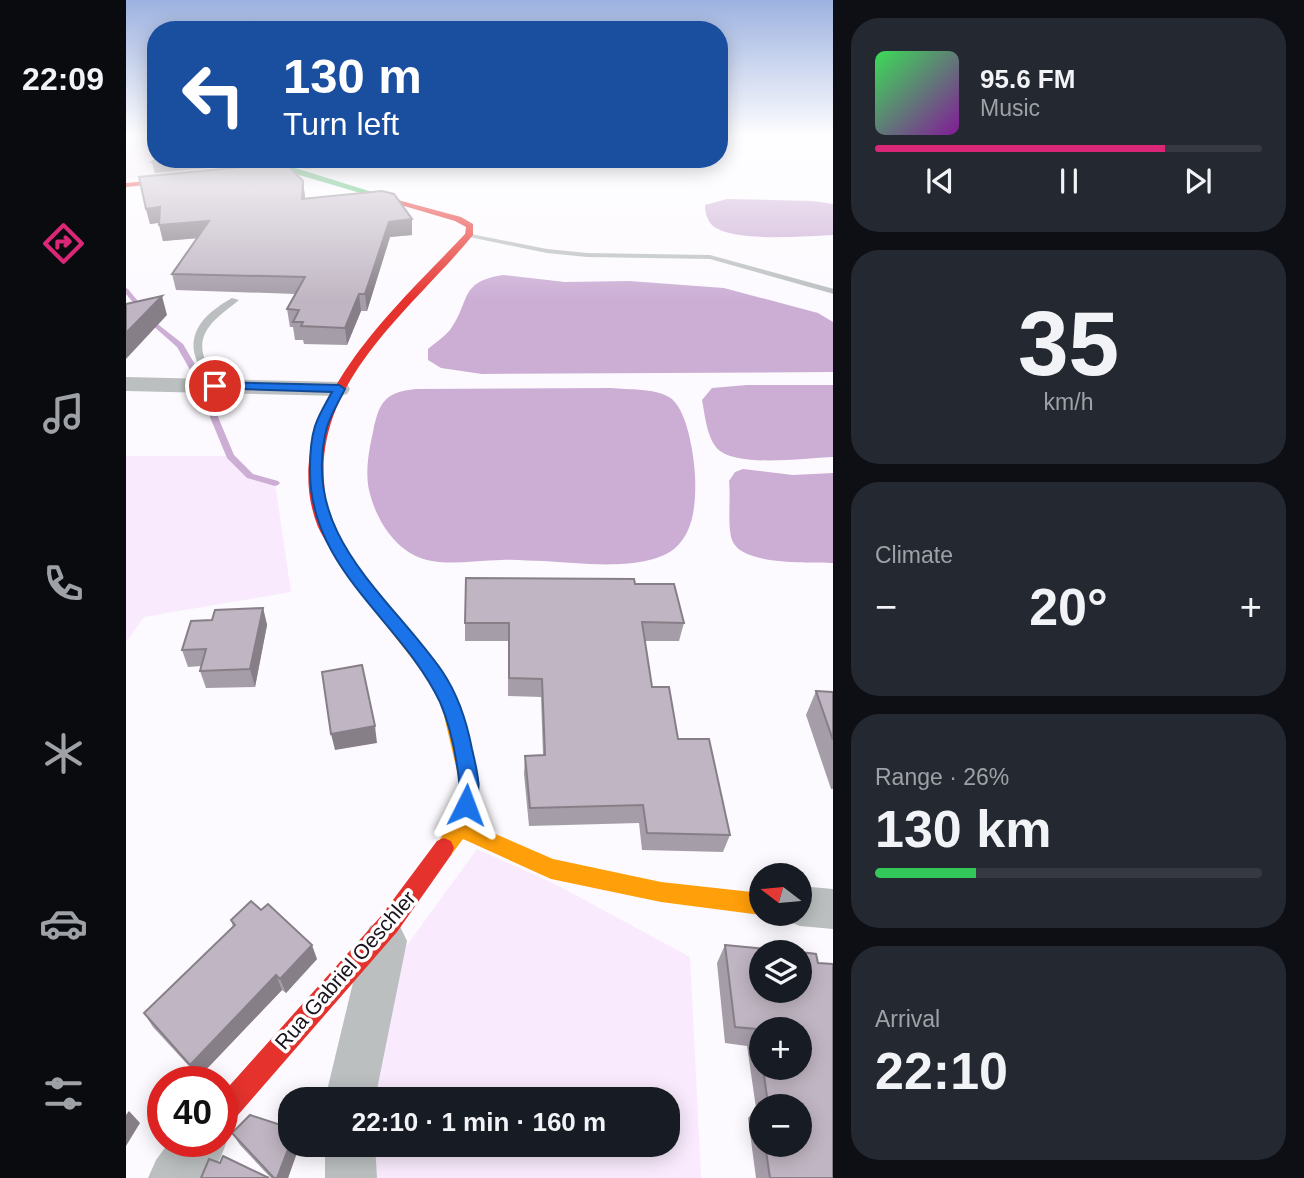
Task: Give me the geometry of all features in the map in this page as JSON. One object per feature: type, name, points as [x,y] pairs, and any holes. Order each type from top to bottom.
[{"type":"street","points":[[356,190],[458,219],[470,226],[469,235]]},
{"type":"street","name":"Rua Gabriel Oeschler","points":[[238,1096],[389,924],[459,828],[470,783],[451,707],[436,676],[355,576],[325,526],[316,485],[321,426],[339,389],[385,329],[469,235]]},
{"type":"street","points":[[126,384],[339,389]]},
{"type":"street","points":[[459,828],[551,869],[661,892],[749,903]]},
{"type":"street","points":[[812,907],[833,909]]},
{"type":"street","points":[[353,1087],[389,924]]},
{"type":"street","points":[[174,1178],[190,1157]]},
{"type":"street","points":[[350,1157],[351,1178]]},
{"type":"lane","points":[[469,235],[547,251],[587,255],[709,257],[833,292]]},
{"type":"lane","points":[[215,386],[199,356],[198,336],[209,319],[235,300]]},
{"type":"shaded area","points":[[727,199],[833,204],[833,235],[770,237],[722,231],[709,221],[705,205]]},
{"type":"shaded area","points":[[504,275],[565,282],[629,281],[724,288],[818,313],[833,322],[833,372],[482,374],[441,368],[428,360],[428,349],[450,330],[472,288],[479,282]]},
{"type":"shaded area","points":[[747,385],[833,385],[833,457],[758,460],[730,456],[720,451],[709,434],[702,400],[712,388]]},
{"type":"shaded area","points":[[611,388],[663,394],[675,402],[685,421],[694,466],[694,505],[686,534],[674,549],[646,561],[611,564],[512,560],[440,562],[420,558],[409,552],[399,545],[383,525],[372,502],[367,468],[375,422],[381,406],[390,396],[416,389]]},
{"type":"shaded area","points":[[126,456],[230,456],[250,476],[275,483],[291,592],[144,617],[126,642]]},
{"type":"shaded area","points":[[743,469],[793,475],[833,473],[833,563],[777,561],[748,554],[738,548],[731,534],[729,481],[735,472]]},
{"type":"shaded area","points":[[477,849],[553,883],[690,957],[701,1178],[367,1178],[368,1157],[680,1157],[680,1087],[373,1087],[397,959]]},
{"type":"building","points":[[142,190],[303,190],[302,199],[382,191],[394,194],[412,219],[389,222],[365,294],[359,294],[345,328],[301,326],[303,322],[293,322],[299,310],[287,309],[305,277],[172,274],[209,221],[159,225],[160,207],[146,209]]},
{"type":"building","points":[[162,296],[126,333],[126,304]]},
{"type":"building","points":[[466,578],[634,579],[635,584],[674,584],[684,623],[642,622],[652,687],[669,687],[678,739],[709,739],[730,835],[647,833],[643,805],[530,808],[525,756],[545,755],[542,679],[509,678],[509,623],[465,623]]},
{"type":"building","points":[[263,608],[250,669],[200,671],[206,649],[182,650],[191,621],[212,620],[215,610]]},
{"type":"building","points":[[362,665],[375,726],[331,734],[322,672]]},
{"type":"building","points":[[816,691],[833,692],[833,740]]},
{"type":"building","points":[[251,901],[261,910],[268,904],[312,945],[280,979],[276,975],[190,1065],[144,1013],[235,925],[231,920]]},
{"type":"building","points":[[725,945],[749,947],[749,1003],[812,1003],[812,954],[816,954],[818,963],[833,964],[833,1178],[770,1178],[767,1157],[812,1157],[812,1094],[767,1094],[765,1080],[812,1080],[812,1017],[749,1017],[749,1028],[735,1027]]},
{"type":"building","points":[[250,1115],[278,1124],[278,1157],[285,1157],[277,1178],[274,1178],[238,1139],[238,1127]]},
{"type":"building","points":[[225,1157],[269,1178],[201,1178],[209,1159],[220,1163]]},
{"type":"waterway","points":[[126,290],[153,323],[180,346],[196,373]]},
{"type":"waterway","points":[[206,398],[230,456],[250,476],[275,483]]},
{"type":"traffic: fast","points":[[360,190],[397,201]]},
{"type":"traffic: slow","points":[[346,560],[355,576],[436,676],[451,707],[470,784],[459,828],[444,848]]},
{"type":"traffic: slow","points":[[459,828],[551,869],[661,892],[749,903]]},
{"type":"traffic: jam","points":[[346,560],[326,528],[317,488],[319,441],[329,407],[363,355],[469,235],[470,226],[458,219],[397,201]]},
{"type":"traffic: jam","points":[[238,1096],[389,924],[444,848]]},
{"type":"route","points":[[215,386],[339,389],[321,426],[317,454],[316,485],[325,526],[355,576],[436,676],[451,707],[461,739],[470,783],[466,805]]}]
